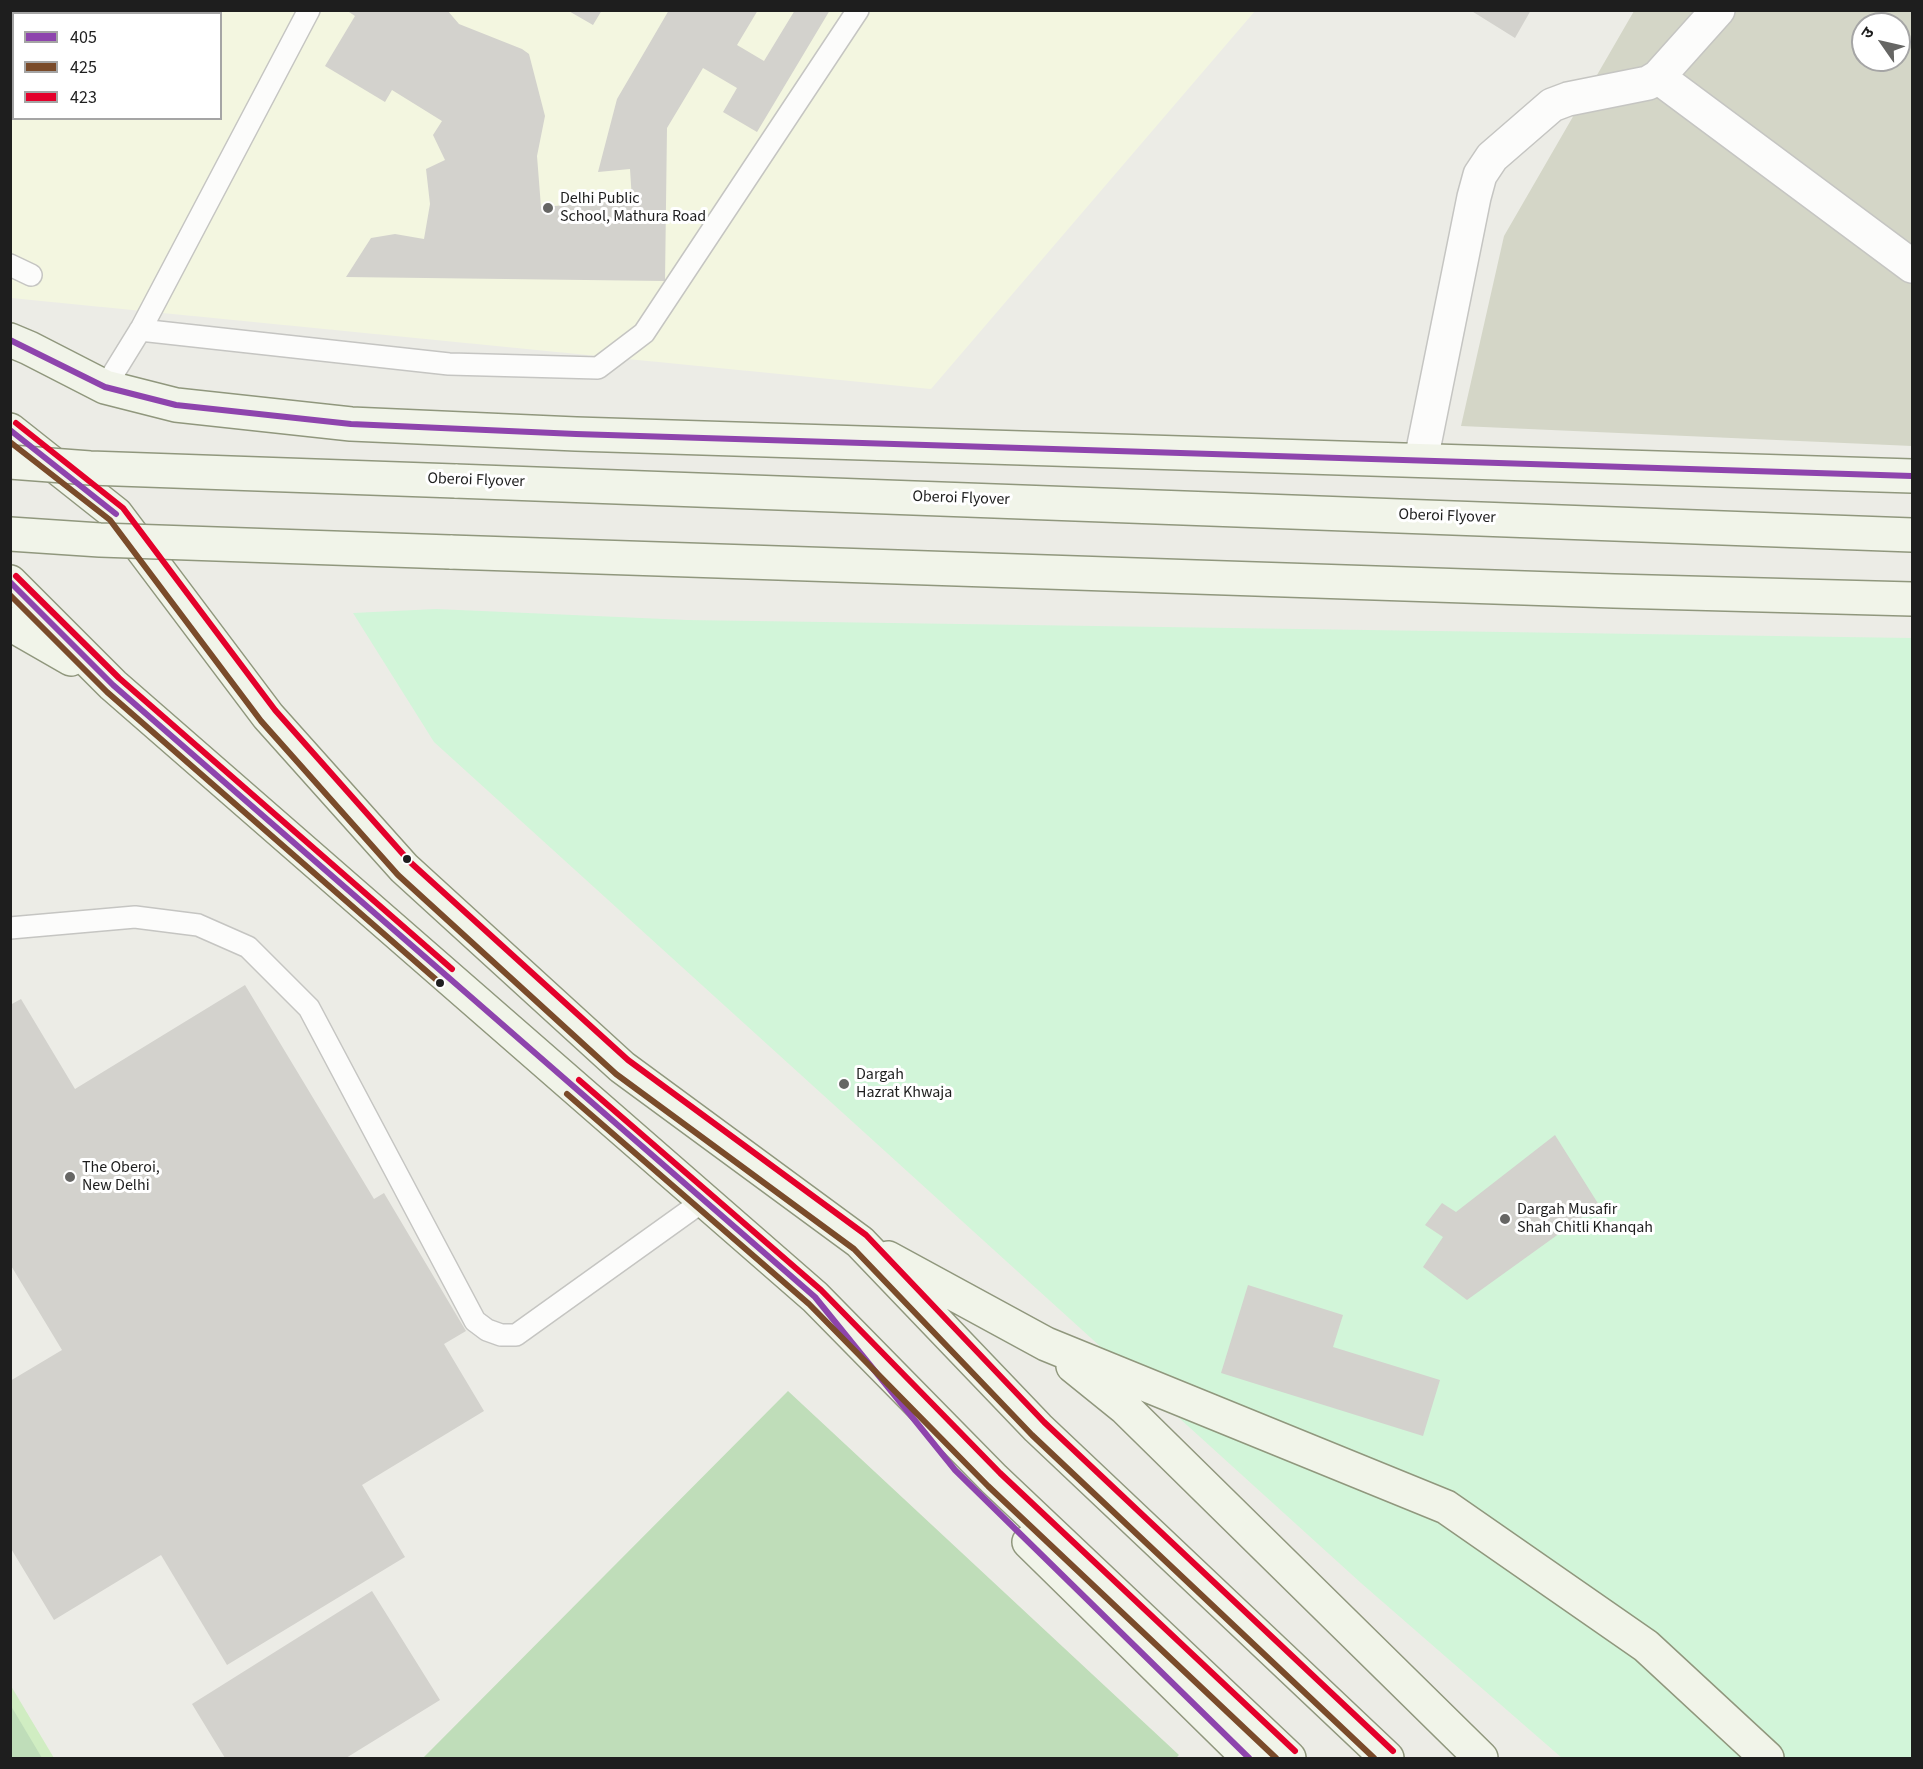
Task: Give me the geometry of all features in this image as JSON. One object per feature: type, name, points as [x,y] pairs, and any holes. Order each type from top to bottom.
[{"type":"main road","points":[[10,340],[105,387],[176,405],[351,424],[576,434],[1912,476]]},
{"type":"main road","points":[[10,430],[116,514],[268,716],[404,868],[622,1067],[860,1242],[1046,1344],[1446,1507],[1646,1646],[1767,1758]]},
{"type":"main road","name":"Oberoi Flyover","points":[[10,462],[90,468],[1912,535]]},
{"type":"main road","points":[[10,534],[100,540],[1912,599]]},
{"type":"main road","points":[[10,582],[113,685],[815,1297],[994,1479],[1289,1758]]},
{"type":"main road","points":[[10,624],[113,685]]},
{"type":"main road","points":[[860,1242],[1038,1428],[1387,1758]]},
{"type":"main road","points":[[815,1297],[955,1470],[1249,1758]]},
{"type":"main road","points":[[1046,1344],[1125,1408],[1481,1758]]},
{"type":"street","points":[[1421,460],[1474,197],[1480,175],[1492,156],[1552,105],[1568,99],[1648,83],[1658,77],[1718,10]]},
{"type":"street","points":[[1658,77],[1912,266]]},
{"type":"lane","points":[[105,387],[140,330],[309,10]]},
{"type":"lane","points":[[140,330],[448,364],[598,368],[644,333],[858,10]]},
{"type":"lane","points":[[10,265],[31,275]]},
{"type":"lane","points":[[10,928],[135,917],[198,925],[248,947],[309,1008],[475,1321],[487,1330],[501,1335],[516,1335],[704,1201]]},
{"type":"shaded area","name":"Delhi Public School, Mathura Road","points":[[10,11],[1255,11],[931,389],[11,298]]},
{"type":"shaded area","points":[[1634,11],[1912,11],[1912,446],[1461,426],[1504,236]]},
{"type":"green space","points":[[436,609],[687,620],[1912,638],[1912,1758],[1562,1758],[1361,1583],[434,742],[353,613]]},
{"type":"green space","points":[[788,1391],[1179,1755],[1176,1758],[423,1758]]},
{"type":"green space","points":[[11,1686],[54,1758],[11,1758]]},
{"type":"green space","points":[[11,1706],[42,1758],[11,1758]]},
{"type":"building","points":[[346,10],[447,10],[459,24],[522,49],[529,54],[545,116],[537,156],[541,207],[632,200],[630,169],[598,172],[617,99],[669,10],[758,10],[737,45],[764,61],[795,10],[830,10],[757,132],[723,112],[737,88],[703,68],[667,128],[665,281],[346,277],[371,238],[395,234],[424,239],[430,204],[426,169],[445,160],[433,135],[442,121],[392,90],[385,102],[325,66],[355,16]]},
{"type":"building","points":[[567,10],[602,10],[593,25]]},
{"type":"building","points":[[1470,10],[1531,10],[1515,38]]},
{"type":"building","points":[[245,985],[374,1199],[384,1193],[466,1331],[444,1344],[484,1411],[362,1485],[405,1557],[227,1665],[161,1555],[54,1620],[10,1547],[10,1381],[62,1350],[10,1264],[10,1005],[21,999],[75,1089]]},
{"type":"building","name":"Dargah Musafir Shah Chitli Khanqah","points":[[1555,1135],[1599,1205],[1467,1300],[1423,1267],[1443,1237],[1425,1225],[1442,1203],[1456,1212]]},
{"type":"building","points":[[1248,1285],[1343,1315],[1333,1347],[1440,1380],[1423,1436],[1221,1373]]},
{"type":"building","points":[[372,1591],[440,1700],[346,1758],[225,1758],[192,1704]]},
{"type":"transit line","name":"405","points":[[10,340],[105,387],[176,405],[351,424],[576,434],[1912,476]]},
{"type":"transit line","name":"423","points":[[16,423],[123,508],[275,710],[410,862],[628,1060],[866,1235],[1044,1422],[1393,1751]]},
{"type":"transit line","name":"405","points":[[10,430],[116,514]]},
{"type":"transit line","name":"425","points":[[10,442],[110,520],[261,721],[398,875],[616,1074],[854,1249],[1032,1435],[1374,1758]]},
{"type":"transit line","name":"423","points":[[16,576],[119,678],[452,969]]},
{"type":"transit line","name":"405","points":[[10,582],[113,685],[815,1297],[955,1470],[1249,1758]]},
{"type":"transit line","name":"425","points":[[10,595],[107,692],[440,983]]},
{"type":"transit line","name":"423","points":[[579,1080],[821,1290],[1000,1473],[1295,1751]]},
{"type":"transit line","name":"425","points":[[567,1094],[809,1304],[988,1486],[1276,1758]]},
{"type":"place","name":"Delhi Public School, Mathura Road","points":[[548,208]]},
{"type":"place","name":"Dargah Hazrat Khwaja","points":[[844,1084]]},
{"type":"place","name":"The Oberoi, New Delhi","points":[[70,1177]]},
{"type":"place","name":"Dargah Musafir Shah Chitli Khanqah","points":[[1505,1219]]}]
